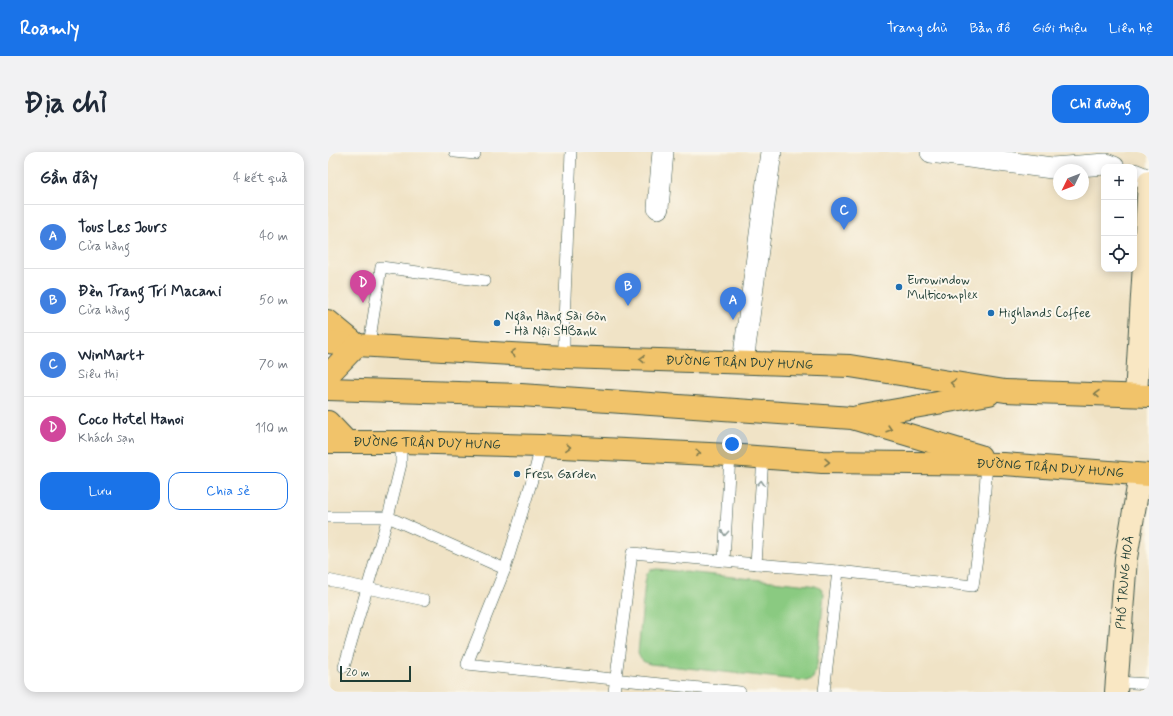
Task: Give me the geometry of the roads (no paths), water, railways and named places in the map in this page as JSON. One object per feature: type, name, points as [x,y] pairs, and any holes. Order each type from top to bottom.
[{"type":"main road","points":[[328,321],[363,345],[328,375]]},
{"type":"main road","name":"ĐƯỜNG TRẦN DUY HƯNG","points":[[328,342],[564,356],[850,366],[1005,391],[1142,395]]},
{"type":"main road","points":[[328,389],[521,395],[852,418],[996,463]]},
{"type":"main road","points":[[852,418],[1005,391]]},
{"type":"main road","points":[[328,422],[338,442],[328,455]]},
{"type":"main road","name":"ĐƯỜNG TRẦN DUY HƯNG","points":[[338,442],[401,442],[541,446],[730,455],[822,462],[996,463],[1146,477]]},
{"type":"street","points":[[658,208],[663,152]]},
{"type":"street","points":[[743,362],[771,152]]},
{"type":"street","points":[[931,152],[1052,168],[1104,161]]},
{"type":"street","points":[[1137,175],[1149,181],[1142,395]]},
{"type":"street","name":"PHỐ TRUNG HOÀ","points":[[1117,687],[1126,558],[1146,477]]},
{"type":"lane","points":[[455,152],[475,154]]},
{"type":"lane","points":[[564,356],[571,152]]},
{"type":"lane","points":[[363,345],[381,267],[485,281]]},
{"type":"lane","points":[[344,667],[388,517],[401,464],[401,442]]},
{"type":"lane","points":[[541,446],[505,569],[467,664],[740,692]]},
{"type":"lane","points":[[724,561],[730,455]]},
{"type":"lane","points":[[756,564],[763,457]]},
{"type":"lane","points":[[614,692],[632,553],[838,571],[973,586],[983,516],[996,463]]},
{"type":"lane","points":[[328,517],[388,517],[505,569]]},
{"type":"lane","points":[[824,692],[838,571]]},
{"type":"lane","points":[[328,580],[424,600]]},
{"type":"lane","points":[[1117,687],[1149,684]]},
{"type":"place","name":"WinMart+","points":[[844,230]]},
{"type":"place","name":"Eurowindow Multicomplex","points":[[899,287]]},
{"type":"place","name":"Coco Hotel Hanoi","points":[[363,303]]},
{"type":"place","name":"Đèn Trang Trí Macani","points":[[628,306]]},
{"type":"place","name":"Highlands Coffee","points":[[991,313]]},
{"type":"place","name":"Tous Les Jours","points":[[733,320]]},
{"type":"place","name":"Ngân Hàng Sài Gòn - Hà Nội SHBank","points":[[497,323]]},
{"type":"place","name":"Fresh Garden","points":[[517,474]]}]
